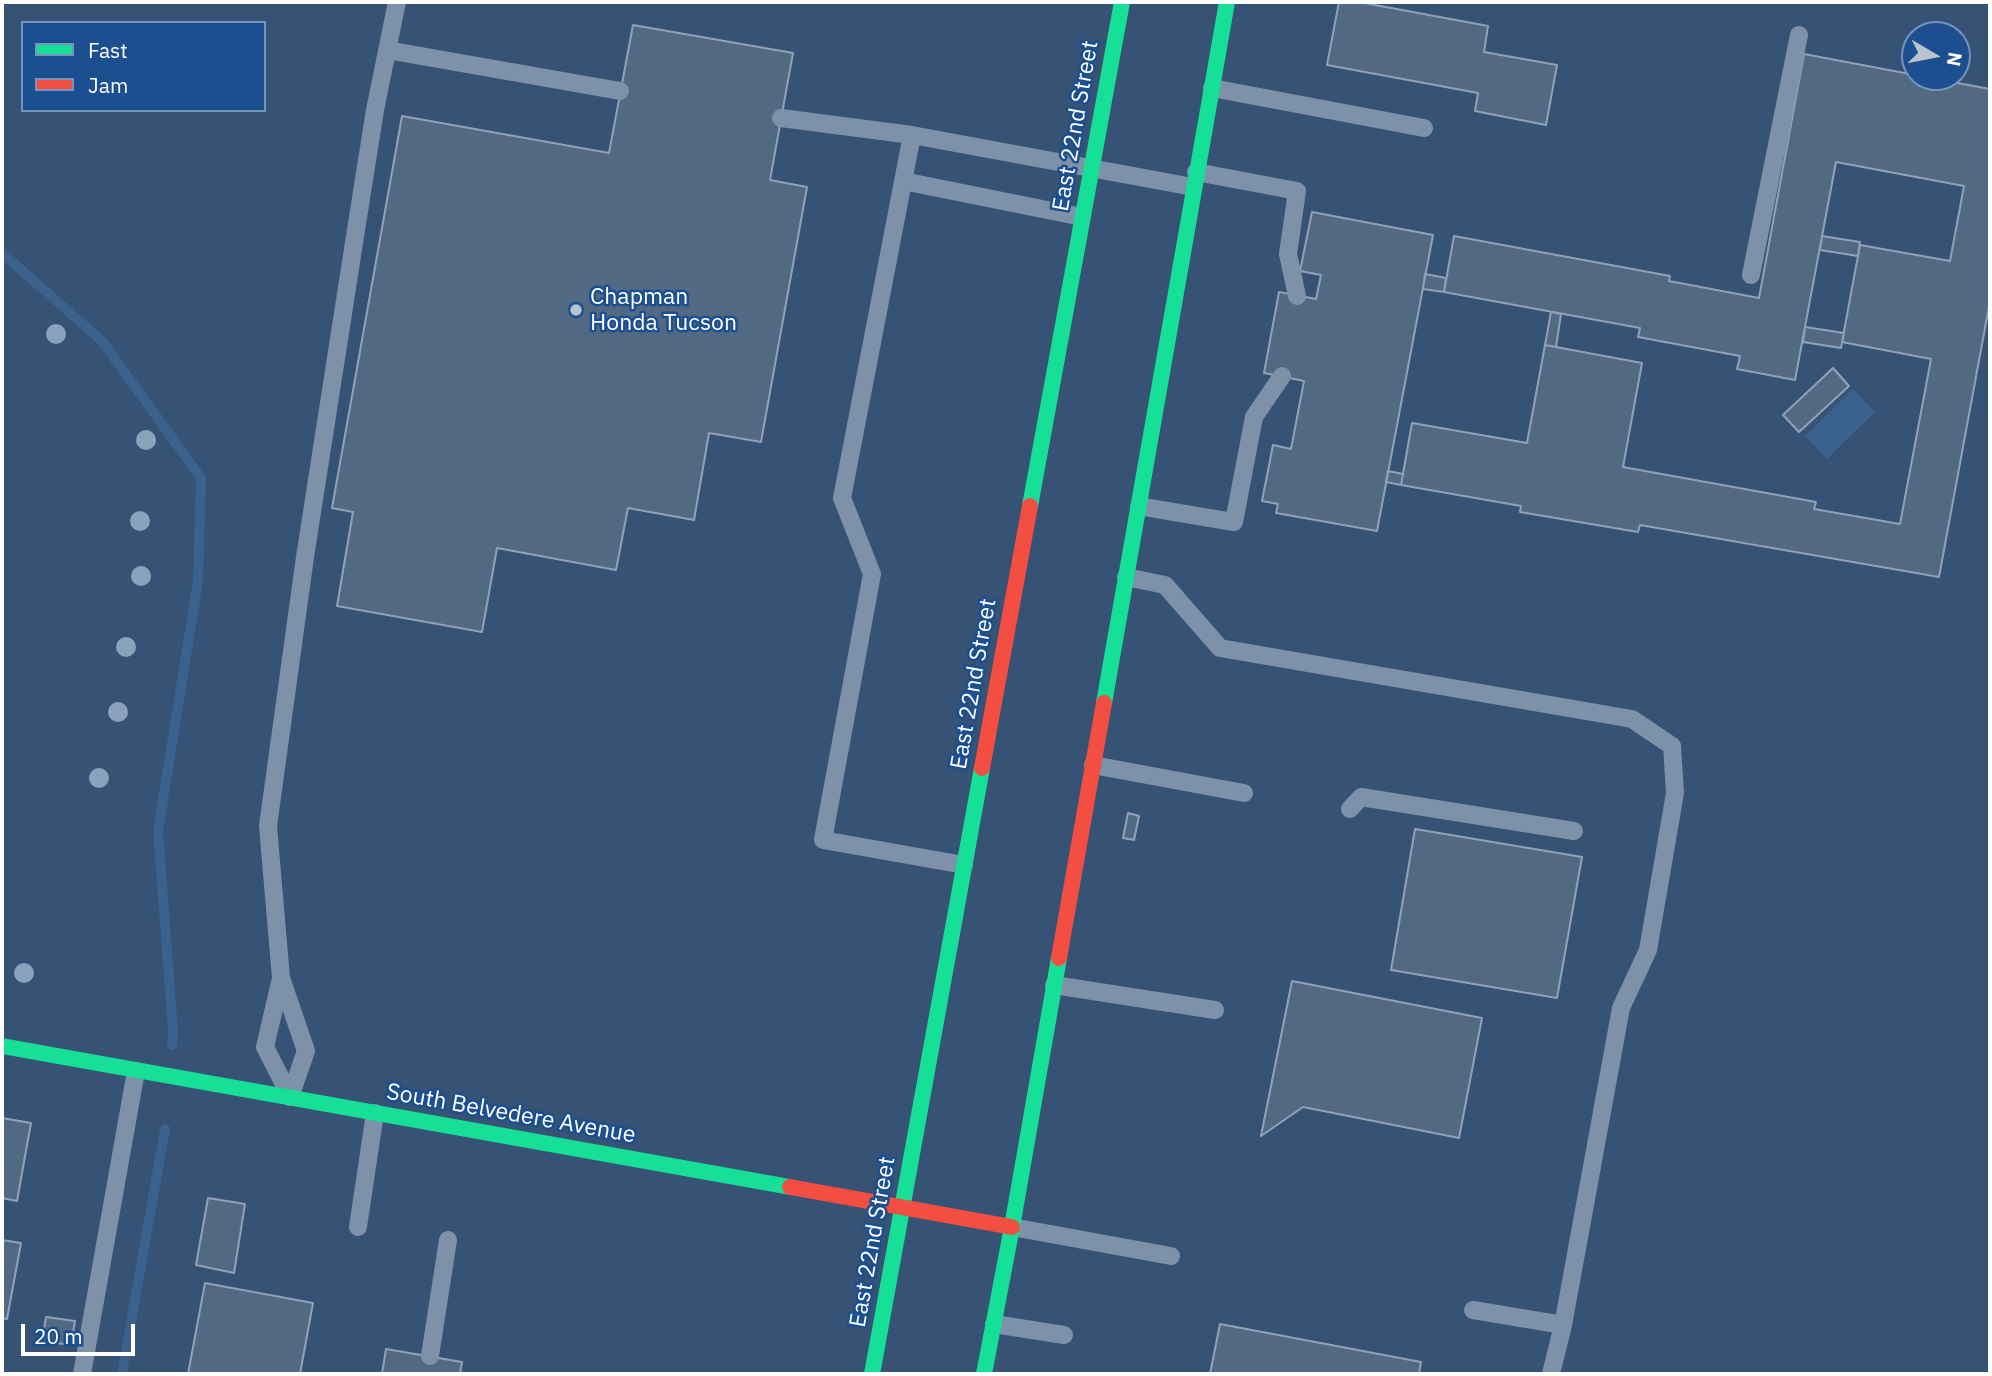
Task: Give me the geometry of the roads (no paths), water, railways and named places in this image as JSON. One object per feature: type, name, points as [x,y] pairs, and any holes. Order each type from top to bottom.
[{"type":"main road","name":"East 22nd Street","points":[[872,1374],[1122,2]]},
{"type":"main road","points":[[984,1374],[1227,2]]},
{"type":"main road","name":"South Belvedere Avenue","points":[[2,1046],[1012,1227]]},
{"type":"lane","points":[[290,1097],[306,1051],[281,978],[268,826],[305,557],[370,142],[397,2]]},
{"type":"lane","points":[[1751,275],[1799,35]]},
{"type":"lane","points":[[387,50],[620,91]]},
{"type":"lane","points":[[1212,88],[1424,128]]},
{"type":"lane","points":[[781,118],[912,135],[1091,169],[1297,191],[1288,254],[1297,296]]},
{"type":"lane","points":[[912,135],[842,498],[872,574],[823,840],[964,865]]},
{"type":"lane","points":[[903,181],[1082,217]]},
{"type":"lane","points":[[1139,506],[1234,522],[1254,417],[1282,376]]},
{"type":"lane","points":[[1126,577],[1165,585],[1220,648],[1632,719],[1672,746],[1675,793],[1648,950],[1622,1008],[1552,1374]]},
{"type":"lane","points":[[1093,765],[1244,793]]},
{"type":"lane","points":[[1350,809],[1361,797],[1574,831]]},
{"type":"lane","points":[[281,978],[265,1047],[290,1097]]},
{"type":"lane","points":[[1054,985],[1215,1010]]},
{"type":"lane","points":[[82,1374],[136,1071]]},
{"type":"lane","points":[[358,1227],[375,1113]]},
{"type":"lane","points":[[1012,1227],[1171,1256]]},
{"type":"lane","points":[[430,1356],[448,1240]]},
{"type":"lane","points":[[1473,1310],[1563,1325]]},
{"type":"lane","points":[[994,1324],[1064,1335]]},
{"type":"water","points":[[1853,389],[1875,412],[1827,459],[1805,436]]},
{"type":"waterway","points":[[2,253],[102,341],[201,478],[198,581],[158,831],[172,1045]]},
{"type":"waterway","points":[[122,1374],[165,1129]]},
{"type":"place","name":"Chapman Honda Tucson","points":[[576,310]]}]
